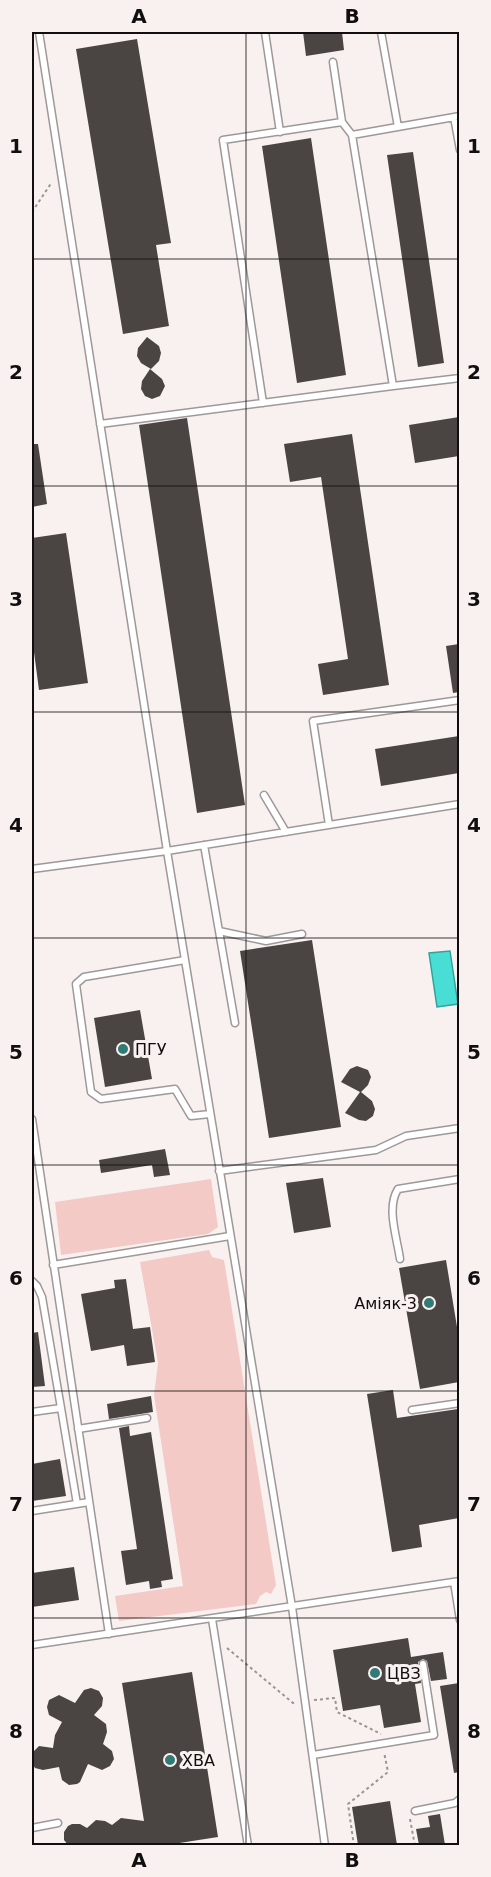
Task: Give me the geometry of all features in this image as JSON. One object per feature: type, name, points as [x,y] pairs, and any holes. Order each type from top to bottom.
[{"type":"lane","points":[[39,32],[167,851],[292,1607],[325,1845]]},
{"type":"lane","points":[[265,32],[280,132]]},
{"type":"lane","points":[[381,32],[398,127]]},
{"type":"lane","points":[[333,62],[342,123],[352,135],[393,386]]},
{"type":"lane","points":[[352,135],[457,117],[459,150]]},
{"type":"lane","points":[[263,403],[223,141],[342,123]]},
{"type":"lane","points":[[100,424],[459,378]]},
{"type":"lane","points":[[329,825],[313,721],[459,700]]},
{"type":"lane","points":[[264,795],[286,832]]},
{"type":"lane","points":[[32,869],[167,851],[459,804]]},
{"type":"lane","points":[[204,845],[234,1023]]},
{"type":"lane","points":[[219,931],[266,941],[302,934]]},
{"type":"lane","points":[[185,960],[84,977],[75,984],[91,1092],[101,1099],[175,1089],[191,1116],[210,1114]]},
{"type":"lane","points":[[32,1119],[109,1634]]},
{"type":"lane","points":[[219,1171],[376,1150],[406,1136],[459,1128]]},
{"type":"lane","points":[[400,1258],[392,1206],[398,1189],[459,1179]]},
{"type":"lane","points":[[53,1265],[230,1236]]},
{"type":"lane","points":[[32,1281],[42,1298],[77,1504]]},
{"type":"lane","points":[[412,1410],[459,1403]]},
{"type":"lane","points":[[32,1412],[61,1408]]},
{"type":"lane","points":[[78,1428],[147,1418]]},
{"type":"lane","points":[[32,1511],[89,1502]]},
{"type":"lane","points":[[32,1645],[457,1582],[459,1620]]},
{"type":"lane","points":[[212,1619],[248,1845]]},
{"type":"lane","points":[[313,1755],[434,1735],[423,1664]]},
{"type":"lane","points":[[415,1811],[455,1803],[459,1799]]},
{"type":"lane","points":[[32,1827],[58,1823]]},
{"type":"path","points":[[32,212],[61,171]]},
{"type":"path","points":[[215,1638],[293,1703],[340,1697]]},
{"type":"path","points":[[335,1698],[337,1712],[381,1734],[388,1773],[348,1804],[354,1845]]},
{"type":"path","points":[[414,1845],[409,1812],[415,1811]]},
{"type":"shaded area","points":[[211,1179],[218,1227],[208,1234],[61,1255],[55,1202]]},
{"type":"shaded area","points":[[209,1250],[212,1257],[224,1260],[276,1585],[271,1594],[266,1592],[260,1596],[256,1604],[119,1621],[115,1596],[183,1586],[154,1395],[158,1363],[140,1262]]},
{"type":"water","points":[[450,951],[458,1004],[437,1007],[429,953]]},
{"type":"building","points":[[303,32],[342,32],[344,50],[306,56]]},
{"type":"building","points":[[137,39],[171,243],[156,245],[169,326],[123,334],[76,49]]},
{"type":"building","points":[[311,138],[346,375],[297,383],[262,146]]},
{"type":"building","points":[[413,152],[444,363],[418,367],[387,155]]},
{"type":"building","points":[[147,337],[159,346],[161,353],[159,361],[151,369],[141,363],[137,356],[138,348]]},
{"type":"building","points":[[150,369],[162,379],[165,386],[160,396],[152,399],[145,396],[141,389],[142,381]]},
{"type":"building","points":[[459,417],[459,456],[415,463],[409,425]]},
{"type":"building","points":[[187,418],[245,805],[197,813],[139,425]]},
{"type":"building","points":[[352,434],[389,685],[323,695],[318,664],[348,659],[321,477],[290,482],[284,444]]},
{"type":"building","points":[[32,444],[38,444],[47,504],[32,507]]},
{"type":"building","points":[[66,533],[88,683],[39,690],[32,637],[32,538]]},
{"type":"building","points":[[459,644],[459,692],[453,693],[446,646]]},
{"type":"building","points":[[459,736],[459,773],[381,786],[375,749]]},
{"type":"building","points":[[312,940],[341,1127],[269,1138],[240,951]]},
{"type":"building","name":"ПГУ","points":[[140,1010],[152,1079],[105,1087],[94,1018]]},
{"type":"building","points":[[357,1066],[368,1070],[371,1077],[368,1085],[361,1092],[372,1101],[375,1109],[373,1116],[366,1121],[345,1113],[360,1092],[341,1082],[350,1069]]},
{"type":"building","points":[[165,1149],[170,1175],[154,1177],[152,1165],[101,1173],[99,1160]]},
{"type":"building","points":[[323,1178],[331,1227],[294,1233],[286,1183]]},
{"type":"building","name":"Аміяк-3","points":[[446,1260],[459,1339],[459,1382],[420,1389],[399,1268]]},
{"type":"building","points":[[126,1279],[133,1329],[150,1327],[155,1362],[127,1366],[124,1345],[91,1351],[81,1294],[115,1288],[114,1280]]},
{"type":"building","points":[[38,1332],[45,1386],[32,1387],[32,1333]]},
{"type":"building","points":[[393,1390],[397,1418],[458,1409],[459,1518],[419,1525],[422,1547],[392,1552],[367,1394]]},
{"type":"building","points":[[151,1396],[153,1412],[109,1419],[107,1404]]},
{"type":"building","points":[[129,1426],[130,1436],[151,1432],[173,1579],[161,1581],[162,1587],[150,1589],[149,1581],[126,1585],[121,1551],[137,1549],[119,1428]]},
{"type":"building","points":[[60,1459],[66,1496],[32,1501],[32,1464]]},
{"type":"building","points":[[74,1567],[79,1600],[32,1607],[32,1573]]},
{"type":"building","name":"ЦВЗ","points":[[408,1638],[411,1657],[443,1652],[447,1679],[431,1681],[427,1661],[423,1659],[418,1662],[421,1683],[415,1684],[421,1722],[384,1728],[380,1705],[343,1711],[333,1650]]},
{"type":"building","name":"ХВА","points":[[192,1672],[218,1837],[173,1845],[68,1845],[64,1840],[64,1832],[72,1824],[80,1824],[87,1828],[96,1820],[112,1825],[121,1818],[144,1821],[122,1683]]},
{"type":"building","points":[[459,1683],[459,1772],[454,1773],[440,1686]]},
{"type":"building","points":[[91,1688],[99,1691],[103,1698],[102,1706],[94,1715],[106,1724],[107,1732],[103,1744],[112,1751],[114,1759],[110,1766],[102,1770],[88,1764],[80,1782],[69,1785],[62,1780],[59,1767],[43,1770],[35,1768],[32,1763],[32,1753],[39,1746],[53,1748],[55,1735],[62,1722],[49,1715],[47,1707],[49,1700],[59,1695],[75,1703],[84,1690]]},
{"type":"building","points":[[390,1801],[397,1845],[358,1845],[352,1807]]},
{"type":"building","points":[[440,1814],[445,1845],[419,1845],[416,1829],[430,1827],[428,1816]]},
{"type":"place","name":"ПГУ","points":[[123,1049]]},
{"type":"place","name":"Аміяк-3","points":[[429,1303]]},
{"type":"place","name":"ЦВЗ","points":[[375,1673]]},
{"type":"place","name":"ХВА","points":[[170,1760]]}]
